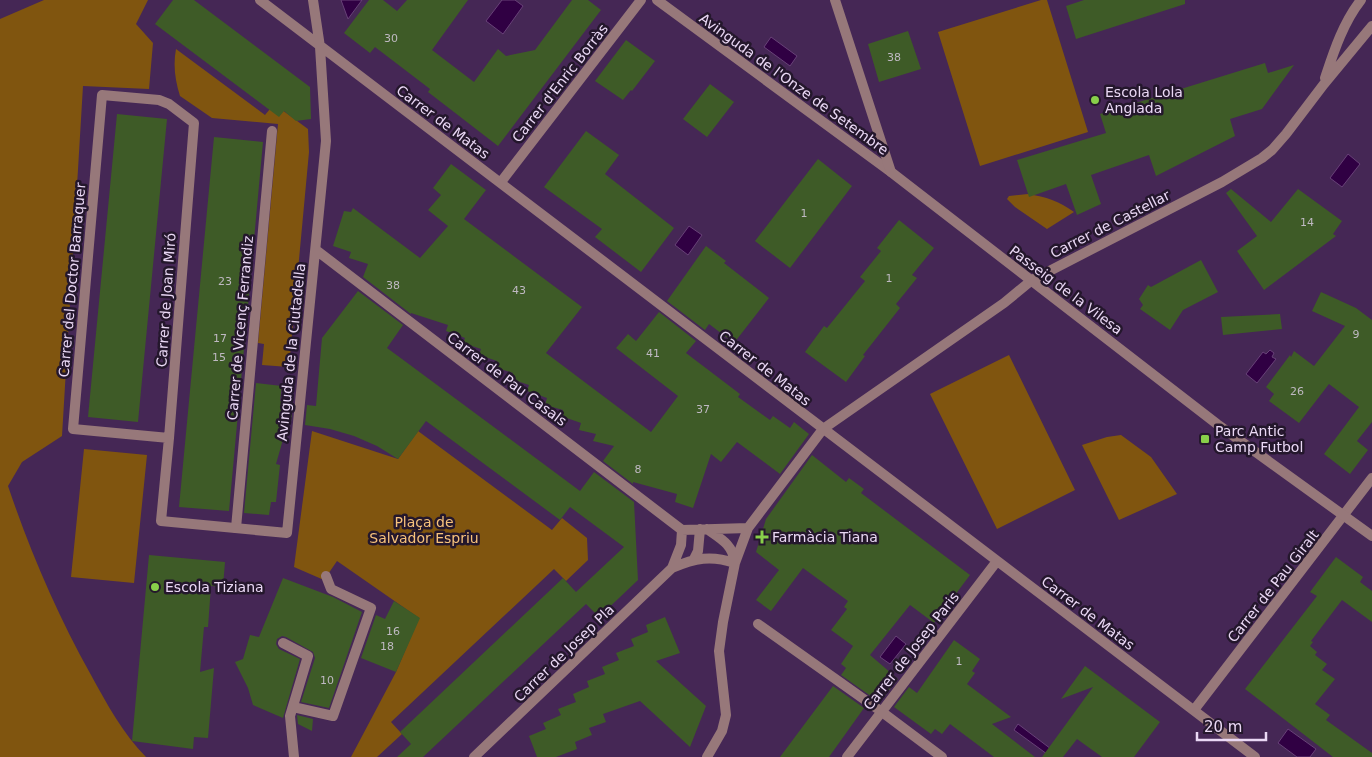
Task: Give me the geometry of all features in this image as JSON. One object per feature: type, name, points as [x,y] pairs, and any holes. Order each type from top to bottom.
[{"type":"street","name":"Carrer de Matas","points":[[260,0],[1255,757]]},
{"type":"street","name":"Avinguda de la Ciutadella","points":[[161,521],[287,533],[326,141],[320,47],[313,0]]},
{"type":"street","name":"Carrer d'Enric Borràs","points":[[501,182],[641,0]]},
{"type":"street","name":"Avinguda de l'Onze de Setembre","points":[[657,0],[891,172]]},
{"type":"street","points":[[835,0],[891,172]]},
{"type":"street","name":"Carrer de Castellar","points":[[1324,84],[1336,42],[1354,8],[1361,0]]},
{"type":"street","name":"Carrer de Castellar","points":[[707,757],[722,731],[726,715],[719,651],[735,563],[748,528],[823,429],[1004,303],[1032,280],[1250,166],[1272,150],[1372,26]]},
{"type":"street","name":"Carrer del Doctor Barraquer","points":[[159,100],[102,95],[73,429],[169,438]]},
{"type":"street","name":"Carrer de Joan Miró","points":[[159,100],[169,104],[194,123],[161,521]]},
{"type":"street","name":"Carrer de Vicenç Ferrandiz","points":[[236,528],[272,131]]},
{"type":"street","name":"Passeig de la Vilesa","points":[[891,172],[1218,424],[1372,536]]},
{"type":"street","name":"Carrer de Pau Casals","points":[[316,250],[682,530]]},
{"type":"street","name":"Carrer de Pau Giralt","points":[[1194,710],[1372,478]]},
{"type":"street","points":[[682,530],[748,528]]},
{"type":"street","points":[[694,559],[704,529]]},
{"type":"street","points":[[704,529],[729,545],[734,552],[735,563]]},
{"type":"street","name":"Carrer de Josep Pla","points":[[672,568],[681,545],[682,530]]},
{"type":"street","name":"Carrer de Josep Pla","points":[[474,757],[672,568],[694,559],[726,560],[735,563]]},
{"type":"street","name":"Carrer de Josep Paris","points":[[847,757],[997,561]]},
{"type":"street","points":[[293,707],[334,716],[371,608],[331,589],[326,576]]},
{"type":"street","points":[[758,624],[942,757]]},
{"type":"street","points":[[283,643],[308,656],[290,716],[294,757]]},
{"type":"green space","points":[[44,0],[148,0],[136,24],[153,43],[149,89],[83,86],[62,436],[22,462],[8,486],[25,534],[67,629],[103,697],[130,739],[146,757],[0,757],[0,19]]},
{"type":"green space","points":[[1041,0],[1047,0],[1088,132],[980,166],[938,32]]},
{"type":"green space","points":[[176,49],[265,115],[274,104],[308,129],[309,152],[289,367],[262,365],[264,344],[258,343],[278,124],[212,118],[180,96],[175,72]]},
{"type":"green space","points":[[1028,194],[1052,200],[1074,212],[1047,229],[1015,207],[1007,199],[1009,196]]},
{"type":"green space","points":[[1009,355],[1075,490],[997,529],[930,394]]},
{"type":"green space","name":"Plaça de Salvador Espriu","points":[[312,431],[398,459],[418,431],[552,530],[562,518],[587,538],[588,560],[566,581],[554,569],[391,722],[402,734],[377,757],[351,757],[396,672],[419,618],[337,561],[324,580],[294,567]]},
{"type":"green space","points":[[1121,435],[1151,457],[1177,494],[1119,520],[1082,445],[1107,437]]},
{"type":"green space","points":[[84,449],[147,455],[134,583],[71,577]]},
{"type":"shaded area","points":[[341,0],[362,0],[348,19]]},
{"type":"shaded area","points":[[502,0],[515,0],[523,6],[503,34],[486,21]]},
{"type":"shaded area","points":[[771,37],[797,56],[790,66],[764,47]]},
{"type":"shaded area","points":[[1348,154],[1360,164],[1342,187],[1330,178]]},
{"type":"shaded area","points":[[689,226],[702,235],[688,255],[675,245]]},
{"type":"shaded area","points":[[1270,350],[1274,353],[1272,357],[1276,359],[1257,383],[1246,374],[1263,352],[1266,354]]},
{"type":"shaded area","points":[[896,636],[906,644],[890,664],[880,657]]},
{"type":"shaded area","points":[[1018,724],[1051,749],[1047,754],[1014,730]]},
{"type":"shaded area","points":[[1288,729],[1316,749],[1310,757],[1297,757],[1278,743]]},
{"type":"building","points":[[173,0],[194,0],[310,87],[311,119],[296,121],[284,111],[279,117],[155,24]]},
{"type":"building","points":[[369,0],[383,0],[397,11],[407,0],[468,0],[432,50],[474,82],[498,49],[506,56],[535,50],[572,0],[588,0],[601,10],[498,146],[428,92],[430,89],[375,47],[370,53],[344,33]]},
{"type":"building","points":[[1084,0],[1185,0],[1185,4],[1076,39],[1066,6]]},
{"type":"building","points":[[908,31],[921,69],[879,82],[868,44]]},
{"type":"building","points":[[626,40],[655,61],[623,100],[595,81]]},
{"type":"building","points":[[1265,63],[1268,73],[1294,65],[1262,109],[1230,119],[1235,136],[1156,176],[1149,155],[1091,175],[1101,204],[1077,215],[1066,184],[1029,197],[1017,160],[1106,133],[1100,114]]},
{"type":"building","points":[[710,84],[734,102],[707,137],[683,119]]},
{"type":"building","points":[[117,114],[167,119],[138,422],[88,417]]},
{"type":"building","points":[[586,131],[619,155],[605,174],[674,228],[641,272],[595,237],[602,229],[544,187]]},
{"type":"building","points":[[214,137],[263,142],[229,511],[179,507]]},
{"type":"building","points":[[818,159],[852,186],[790,268],[755,241]]},
{"type":"building","points":[[451,164],[486,190],[464,219],[582,307],[546,353],[651,432],[678,396],[616,348],[628,334],[636,341],[659,312],[696,341],[686,353],[740,394],[738,397],[770,420],[773,416],[790,428],[794,422],[809,434],[780,474],[737,442],[721,462],[711,454],[693,508],[675,502],[677,494],[633,482],[633,484],[603,461],[614,446],[593,441],[596,434],[579,430],[581,423],[561,416],[563,410],[545,405],[547,398],[527,391],[529,385],[511,379],[513,373],[494,367],[497,361],[479,355],[481,349],[463,343],[465,338],[446,331],[448,325],[411,314],[363,277],[368,264],[349,258],[351,252],[333,246],[344,211],[351,212],[353,208],[420,258],[448,226],[428,210],[441,195],[433,188]]},
{"type":"building","points":[[1231,189],[1271,222],[1298,189],[1342,221],[1333,234],[1336,236],[1264,290],[1237,251],[1257,236],[1226,193]]},
{"type":"building","points":[[899,220],[934,248],[912,275],[917,278],[896,304],[900,308],[863,355],[865,356],[846,382],[805,352],[824,326],[827,328],[865,281],[860,277],[881,251],[877,248]]},
{"type":"building","points":[[706,246],[726,261],[724,263],[769,298],[734,343],[709,324],[705,330],[667,301]]},
{"type":"building","points":[[1201,260],[1218,292],[1183,310],[1170,330],[1140,309],[1143,305],[1139,299],[1148,285],[1151,287]]},
{"type":"building","points":[[358,291],[403,325],[387,348],[580,491],[594,472],[634,502],[638,580],[599,617],[586,604],[423,757],[397,757],[411,744],[400,732],[563,578],[576,592],[624,547],[570,507],[560,520],[426,421],[398,459],[377,446],[354,436],[330,429],[305,425],[307,405],[316,406],[322,338]]},
{"type":"building","points":[[1321,292],[1356,308],[1372,320],[1372,422],[1357,441],[1368,450],[1350,474],[1324,454],[1359,407],[1329,384],[1299,423],[1269,401],[1274,394],[1266,387],[1294,351],[1314,366],[1345,326],[1312,311]]},
{"type":"building","points":[[1280,314],[1282,329],[1223,335],[1221,317]]},
{"type":"building","points":[[256,383],[282,386],[280,401],[293,403],[291,422],[288,422],[276,464],[280,465],[276,502],[271,502],[269,515],[244,513]]},
{"type":"building","points":[[812,455],[846,482],[849,478],[864,489],[861,493],[970,575],[934,623],[910,605],[870,655],[898,679],[883,698],[875,692],[872,697],[841,675],[846,668],[841,664],[853,646],[831,630],[847,609],[844,607],[848,601],[803,568],[771,611],[756,600],[779,570],[756,552],[766,519]]},
{"type":"building","points":[[149,555],[225,562],[223,587],[211,586],[208,627],[204,627],[200,672],[214,668],[208,738],[194,737],[193,749],[132,741]]},
{"type":"building","points":[[1336,557],[1363,577],[1360,582],[1372,591],[1372,622],[1342,600],[1311,641],[1313,642],[1310,646],[1317,652],[1315,655],[1327,664],[1322,670],[1335,679],[1315,704],[1330,715],[1326,720],[1372,753],[1372,757],[1333,757],[1245,689],[1317,596],[1310,592]]},
{"type":"building","points":[[283,578],[333,597],[362,612],[329,708],[301,702],[315,658],[313,652],[286,637],[282,636],[277,639],[276,644],[279,649],[300,659],[283,718],[253,705],[248,688],[235,662],[243,659],[250,635],[259,637]]},
{"type":"building","points":[[394,601],[420,618],[396,672],[361,658],[376,615],[385,619]]},
{"type":"building","points":[[665,617],[680,653],[656,661],[706,706],[690,747],[640,701],[603,714],[606,722],[589,728],[592,735],[575,742],[577,749],[556,757],[537,757],[529,736],[546,729],[543,723],[561,715],[558,709],[576,702],[573,694],[589,687],[587,681],[605,674],[602,667],[619,660],[616,653],[634,646],[631,639],[648,632],[646,625]]},
{"type":"building","points":[[954,640],[980,659],[972,671],[975,673],[967,684],[1011,717],[992,724],[1035,757],[994,757],[950,724],[942,734],[935,729],[931,734],[894,707],[909,687],[917,693]]},
{"type":"building","points":[[1085,666],[1160,722],[1134,757],[1102,757],[1077,739],[1063,757],[1042,757],[1093,687],[1061,699]]},
{"type":"building","points":[[833,686],[864,708],[829,757],[780,757]]},
{"type":"building","points":[[297,715],[313,719],[312,731],[298,724]]},
{"type":"place","name":"Escola Lola Anglada","points":[[1095,100]]},
{"type":"place","name":"Parc Antic Camp Futbol","points":[[1205,439]]},
{"type":"place","name":"Farmàcia Tiana","points":[[762,537]]},
{"type":"place","name":"Escola Tiziana","points":[[155,587]]}]
